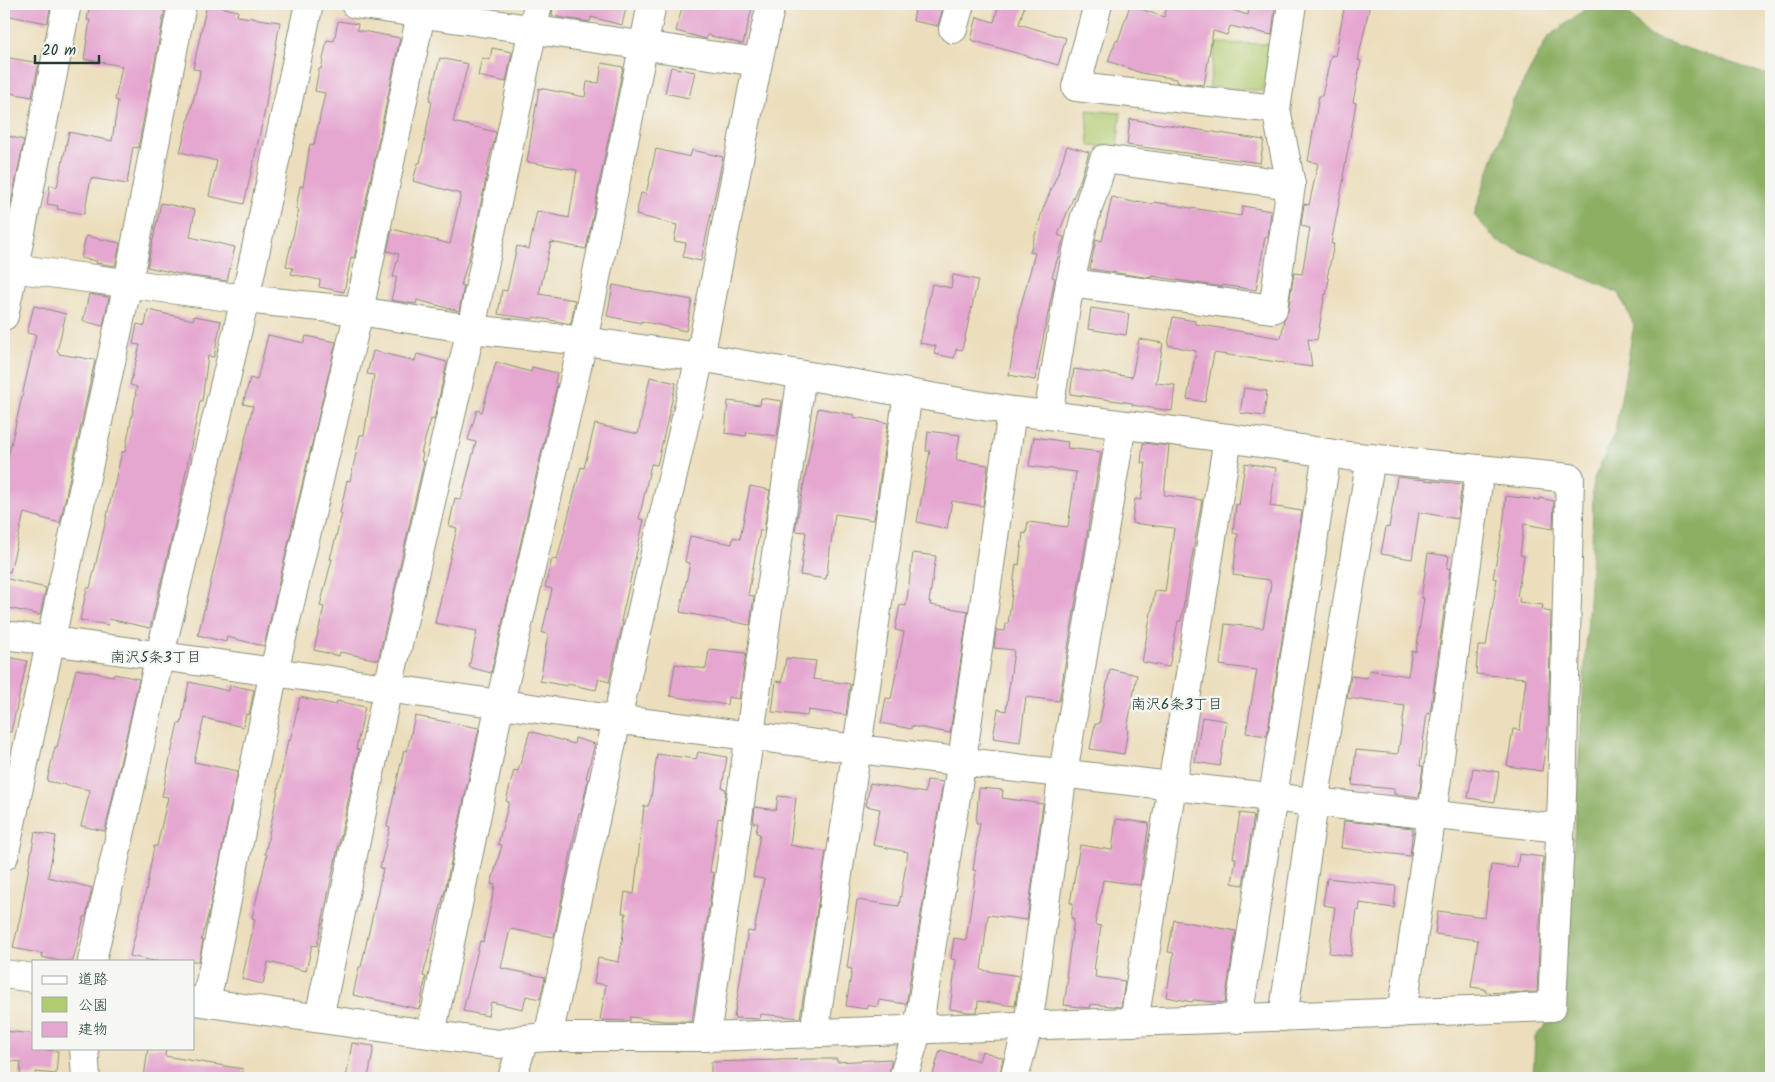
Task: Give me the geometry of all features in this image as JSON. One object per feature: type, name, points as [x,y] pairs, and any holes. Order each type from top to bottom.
[{"type":"street","points":[[4,316],[9,268],[67,4]]},
{"type":"street","points":[[4,856],[128,283],[182,4]]},
{"type":"street","points":[[92,960],[160,655],[245,299],[309,4]]},
{"type":"street","points":[[355,4],[422,9],[532,30],[758,62]]},
{"type":"street","points":[[319,1018],[388,687],[471,329],[538,4]]},
{"type":"street","points":[[431,1034],[500,703],[583,341],[652,4]]},
{"type":"street","points":[[512,1078],[536,1038],[617,720],[700,357],[771,4]]},
{"type":"street","points":[[1098,4],[1076,86],[1276,109]]},
{"type":"street","points":[[1070,283],[1273,309],[1291,185],[1276,109],[1292,4]]},
{"type":"street","points":[[9,268],[245,299],[359,311],[471,329],[583,341],[700,357],[1012,412],[1228,438],[1327,453],[1570,478],[1560,828],[1552,1007],[706,1037],[536,1038],[499,1044],[200,1002],[274,671],[359,311],[422,9]]},
{"type":"street","points":[[1048,415],[1070,283],[1084,220],[1104,159],[1291,185]]},
{"type":"street","points":[[706,1037],[802,375]]},
{"type":"street","points":[[814,1033],[908,393]]},
{"type":"street","points":[[904,1078],[918,1029],[962,760],[1012,412]]},
{"type":"street","points":[[1014,1078],[1028,1026],[1064,773],[1122,425]]},
{"type":"street","points":[[1134,1022],[1228,438]]},
{"type":"street","points":[[1238,1019],[1327,453]]},
{"type":"street","points":[[1283,1017],[1314,803],[1371,458]]},
{"type":"street","points":[[1402,1013],[1480,469]]},
{"type":"street","points":[[4,635],[160,655],[617,720],[1314,803],[1560,828]]},
{"type":"street","points":[[4,974],[32,978]]},
{"type":"street","points":[[84,1050],[86,1078]]},
{"type":"green space","points":[[1592,4],[1619,4],[1649,36],[1771,76],[1771,1078],[1533,1078],[1535,1037],[1562,1007],[1592,553],[1593,481],[1615,432],[1634,325],[1619,293],[1497,241],[1474,215],[1513,101],[1548,37]]},
{"type":"green space","points":[[1216,43],[1271,44],[1264,91],[1209,87]]},
{"type":"green space","points":[[1087,110],[1121,113],[1117,148],[1089,146]]},
{"type":"building","points":[[4,4],[51,4],[47,23],[4,15]]},
{"type":"building","points":[[90,4],[166,4],[138,148],[133,147],[127,184],[91,178],[84,214],[57,209],[58,206],[47,204],[50,185],[57,187],[69,132],[112,141],[118,101],[115,100],[122,66],[84,59],[90,20],[87,20]]},
{"type":"building","points":[[207,4],[238,11],[237,16],[280,22],[264,115],[244,204],[209,196],[217,161],[180,152],[199,78],[200,70],[193,69]]},
{"type":"building","points":[[553,4],[627,4],[622,25],[591,17],[590,22],[552,16]]},
{"type":"building","points":[[683,4],[753,4],[743,44],[707,35],[706,39],[676,31]]},
{"type":"building","points":[[916,4],[944,4],[938,26],[913,21]]},
{"type":"building","points":[[999,4],[1025,4],[1019,24],[1066,38],[1058,65],[971,40],[977,17],[994,22]]},
{"type":"building","points":[[1168,4],[1211,4],[1248,15],[1250,4],[1275,8],[1272,35],[1230,26],[1227,35],[1213,31],[1204,85],[1177,82],[1177,79],[1141,73],[1108,61],[1116,40],[1118,41],[1130,5],[1164,17]]},
{"type":"building","points":[[1345,4],[1370,4],[1358,60],[1361,61],[1353,102],[1356,103],[1331,244],[1334,244],[1327,278],[1329,279],[1317,340],[1308,339],[1312,367],[1214,353],[1205,402],[1187,399],[1196,351],[1168,345],[1173,317],[1195,321],[1195,324],[1281,338],[1284,319],[1288,311],[1294,273],[1302,274],[1310,228],[1301,226],[1304,204],[1309,205],[1318,163],[1308,161],[1319,96],[1322,96],[1331,55],[1335,56]]},
{"type":"building","points":[[338,21],[358,24],[357,30],[400,38],[354,258],[351,257],[344,292],[319,287],[320,280],[291,274],[293,268],[286,266],[299,210],[296,209],[300,186],[303,187],[310,144],[314,145],[325,93],[315,91],[319,69],[321,69],[327,40],[334,41]]},
{"type":"building","points":[[492,48],[512,52],[506,82],[478,76],[482,58],[490,60]]},
{"type":"building","points":[[4,57],[39,63],[32,97],[4,92]]},
{"type":"building","points":[[440,58],[468,64],[453,122],[496,132],[472,247],[461,285],[464,286],[459,311],[417,300],[416,304],[391,300],[397,277],[393,277],[399,254],[387,251],[392,229],[450,244],[461,194],[413,181],[418,163],[420,163],[432,102],[429,101]]},
{"type":"building","points":[[602,63],[623,67],[586,249],[551,242],[539,294],[575,300],[571,324],[534,317],[533,319],[498,314],[502,290],[507,291],[517,246],[529,249],[537,211],[569,218],[577,170],[527,162],[539,88],[585,97],[587,82],[599,83]]},
{"type":"building","points":[[671,67],[695,72],[689,98],[665,93]]},
{"type":"building","points":[[1130,119],[1264,140],[1260,163],[1127,145]]},
{"type":"building","points":[[4,135],[24,140],[11,204],[4,204]]},
{"type":"building","points":[[1067,146],[1089,152],[1080,181],[1058,235],[1064,237],[1052,277],[1055,278],[1035,380],[1009,375],[1018,316],[1035,253],[1030,252],[1043,209]]},
{"type":"building","points":[[656,149],[690,157],[692,150],[723,157],[701,261],[683,257],[686,243],[674,241],[677,225],[636,215],[641,193],[646,194]]},
{"type":"building","points":[[1112,197],[1137,203],[1137,201],[1153,204],[1154,202],[1241,216],[1243,206],[1271,211],[1268,237],[1265,237],[1256,290],[1090,269],[1096,239],[1102,241]]},
{"type":"building","points":[[161,203],[195,210],[190,237],[235,247],[227,281],[147,267]]},
{"type":"building","points":[[86,236],[120,243],[115,266],[81,258]]},
{"type":"building","points":[[953,275],[978,280],[962,350],[956,349],[954,358],[934,354],[936,346],[920,343],[932,284],[951,288]]},
{"type":"building","points":[[613,285],[692,300],[686,331],[607,316]]},
{"type":"building","points":[[89,294],[109,297],[103,326],[83,321]]},
{"type":"building","points":[[34,306],[66,314],[57,351],[59,354],[95,360],[60,523],[24,513],[10,572],[4,571],[4,475],[36,335],[27,333]]},
{"type":"building","points":[[1091,308],[1129,314],[1126,335],[1088,329]]},
{"type":"building","points":[[148,310],[193,320],[194,316],[221,321],[214,357],[208,356],[202,401],[200,401],[178,512],[150,628],[109,619],[108,625],[80,620],[87,588],[90,588],[122,452],[125,452],[137,387],[130,385],[140,345],[133,344],[137,324],[145,326]]},
{"type":"building","points":[[268,335],[304,343],[306,336],[336,342],[264,646],[227,637],[226,642],[198,635],[253,406],[243,404],[250,378],[257,380]]},
{"type":"building","points":[[1139,339],[1163,343],[1156,383],[1175,385],[1172,411],[1070,394],[1074,369],[1132,377]]},
{"type":"building","points":[[373,351],[415,361],[417,354],[447,362],[434,420],[431,419],[421,453],[423,453],[421,461],[424,462],[378,660],[340,652],[339,656],[314,650],[324,607],[320,606],[342,514],[340,513],[347,480],[350,481],[360,435],[364,435],[374,375],[367,374]]},
{"type":"building","points":[[496,362],[531,372],[532,367],[557,373],[555,383],[557,384],[491,673],[469,667],[477,631],[435,623],[457,528],[449,526],[455,498],[461,500],[476,442],[468,440],[477,410],[482,412]]},
{"type":"building","points":[[650,377],[676,383],[657,465],[651,464],[639,519],[644,520],[609,682],[599,679],[596,690],[540,681],[548,634],[542,633],[552,589],[545,587],[552,559],[557,560],[581,467],[584,468],[595,424],[638,434]]},
{"type":"building","points":[[1244,388],[1267,391],[1264,416],[1240,413]]},
{"type":"building","points":[[761,398],[782,401],[777,436],[747,432],[746,436],[725,433],[728,401],[760,405]]},
{"type":"building","points":[[818,408],[888,423],[874,520],[835,514],[826,579],[800,575],[806,532],[795,531]]},
{"type":"building","points":[[928,431],[960,435],[956,460],[988,465],[983,506],[952,501],[947,529],[917,522],[930,451],[926,451]]},
{"type":"building","points":[[1034,437],[1068,442],[1067,448],[1101,452],[1059,701],[1026,697],[1020,742],[993,738],[998,709],[1006,711],[1014,650],[994,648],[996,630],[1005,631],[1006,623],[1008,624],[1016,564],[1019,565],[1023,533],[1026,534],[1028,522],[1068,527],[1076,472],[1029,466]]},
{"type":"building","points":[[1143,443],[1169,446],[1164,495],[1202,500],[1181,621],[1178,621],[1169,667],[1142,662],[1155,591],[1165,592],[1174,528],[1132,523],[1135,499],[1141,500],[1146,463],[1141,463]]},
{"type":"building","points":[[1245,463],[1276,468],[1270,506],[1302,511],[1267,736],[1246,733],[1257,670],[1220,665],[1225,624],[1263,628],[1271,584],[1270,580],[1233,575],[1238,534],[1233,533],[1236,504],[1239,505]]},
{"type":"building","points":[[1397,477],[1462,484],[1457,519],[1419,512],[1412,559],[1381,554],[1386,527],[1389,528]]},
{"type":"building","points":[[750,486],[770,490],[764,531],[760,530],[748,595],[754,596],[750,625],[680,612],[690,563],[685,562],[690,536],[732,544],[733,537],[740,539]]},
{"type":"building","points":[[1506,496],[1554,501],[1553,529],[1524,524],[1520,555],[1524,556],[1517,596],[1520,597],[1519,602],[1543,605],[1542,610],[1551,612],[1548,726],[1542,771],[1507,766],[1513,729],[1520,730],[1526,678],[1476,674],[1478,646],[1486,646],[1497,579],[1493,578],[1503,526]]},
{"type":"building","points":[[913,553],[936,556],[930,605],[968,611],[950,733],[911,726],[911,729],[881,723],[886,698],[891,699],[904,632],[895,630],[900,605],[906,606]]},
{"type":"building","points":[[1428,553],[1449,556],[1447,568],[1450,569],[1430,714],[1427,713],[1420,766],[1423,766],[1419,797],[1394,794],[1394,789],[1352,785],[1356,750],[1398,754],[1405,706],[1347,698],[1351,676],[1367,678],[1369,670],[1408,676],[1412,651],[1416,652],[1424,598],[1421,598]]},
{"type":"building","points":[[4,578],[46,588],[40,615],[4,607]]},
{"type":"building","points":[[709,649],[746,653],[739,699],[728,697],[727,705],[670,696],[675,664],[706,669]]},
{"type":"building","points":[[4,656],[27,661],[11,732],[4,732]]},
{"type":"building","points":[[786,658],[816,661],[813,679],[850,684],[846,715],[808,710],[807,716],[772,712],[776,681],[782,682]]},
{"type":"building","points":[[76,669],[139,679],[105,831],[81,826],[90,790],[47,781]]},
{"type":"building","points":[[1110,669],[1137,675],[1124,754],[1090,749],[1095,724],[1099,724]]},
{"type":"building","points":[[189,682],[229,691],[230,685],[254,690],[249,715],[246,714],[243,727],[204,718],[194,762],[238,771],[209,912],[201,940],[203,941],[199,961],[149,960],[130,956],[146,891],[154,846],[157,846],[168,797],[162,796],[178,723],[181,724]]},
{"type":"building","points":[[300,697],[336,705],[337,701],[365,707],[356,749],[359,750],[317,946],[312,945],[306,971],[268,962],[263,984],[242,979],[255,919],[252,918],[267,855],[265,854],[288,740],[290,741]]},
{"type":"building","points":[[415,716],[479,728],[445,890],[423,976],[426,977],[419,1009],[353,995],[383,869],[380,868],[390,827],[387,826],[401,763],[404,750],[407,751]]},
{"type":"building","points":[[1202,717],[1227,721],[1220,766],[1195,762]]},
{"type":"building","points":[[530,731],[574,744],[575,738],[595,744],[586,778],[588,779],[581,813],[579,813],[554,937],[510,929],[501,968],[545,977],[540,999],[526,996],[523,1009],[491,1002],[488,1016],[463,1011],[480,941],[483,942],[495,885],[491,884],[502,845],[498,844],[509,802],[506,801],[514,770],[518,771]]},
{"type":"building","points":[[698,752],[727,757],[722,788],[726,789],[722,819],[718,818],[710,872],[714,873],[692,1021],[663,1021],[630,1017],[630,1021],[600,1020],[606,985],[594,983],[598,958],[619,962],[626,913],[622,913],[625,892],[634,894],[644,806],[648,806],[651,798],[657,754],[696,759]]},
{"type":"building","points":[[1473,768],[1499,772],[1495,802],[1468,798]]},
{"type":"building","points":[[927,780],[943,782],[906,1004],[879,1000],[877,1007],[868,1005],[867,1009],[846,1006],[852,969],[847,968],[857,900],[899,906],[908,852],[873,845],[880,809],[866,806],[870,783],[925,793]]},
{"type":"building","points":[[979,788],[1003,790],[1002,798],[1043,804],[1027,920],[988,915],[981,970],[1019,976],[1015,1006],[978,1001],[977,1012],[969,1012],[950,1009],[956,960],[951,959],[954,938],[966,940],[976,871],[973,870],[980,823],[976,823]]},
{"type":"building","points":[[778,796],[796,798],[790,845],[826,852],[800,1018],[761,1014],[760,1019],[734,1018],[748,931],[754,932],[764,879],[753,877],[760,834],[756,833],[758,823],[753,823],[755,807],[776,810]]},
{"type":"building","points":[[1240,813],[1254,815],[1243,885],[1232,883],[1236,858],[1233,858]]},
{"type":"building","points":[[1116,819],[1149,823],[1140,885],[1103,880],[1095,925],[1101,926],[1094,970],[1096,970],[1095,977],[1125,981],[1121,1007],[1091,1004],[1090,1008],[1088,1008],[1064,1005],[1074,919],[1071,918],[1073,903],[1070,903],[1080,845],[1112,850]]},
{"type":"building","points":[[1344,821],[1413,828],[1410,856],[1341,848]]},
{"type":"building","points":[[35,832],[56,836],[48,877],[92,888],[86,917],[84,917],[73,960],[56,960],[42,957],[43,954],[13,948]]},
{"type":"building","points":[[1519,854],[1543,857],[1537,992],[1485,992],[1485,989],[1471,987],[1478,940],[1435,934],[1438,911],[1485,917],[1491,865],[1517,868]]},
{"type":"building","points":[[1327,878],[1396,886],[1394,908],[1360,903],[1359,911],[1357,910],[1351,956],[1329,953],[1335,907],[1323,905]]},
{"type":"building","points":[[1174,920],[1236,931],[1225,1003],[1193,1000],[1192,1002],[1166,997],[1174,953],[1168,952]]},
{"type":"building","points":[[4,1031],[32,1034],[32,1050],[58,1051],[56,1074],[36,1072],[36,1076],[20,1075],[21,1062],[4,1060]]},
{"type":"building","points":[[352,1043],[374,1046],[368,1078],[346,1078]]},
{"type":"building","points":[[148,1050],[166,1050],[165,1056],[243,1069],[242,1078],[144,1078]]},
{"type":"building","points":[[940,1050],[979,1061],[982,1051],[1003,1058],[999,1078],[932,1078]]},
{"type":"building","points":[[837,1059],[837,1062],[891,1059],[891,1063],[888,1078],[711,1078],[711,1062]]},
{"type":"district","name":"南沢5条3丁目","points":[[156,658]]},
{"type":"district","name":"南沢6条3丁目","points":[[1177,705]]}]
